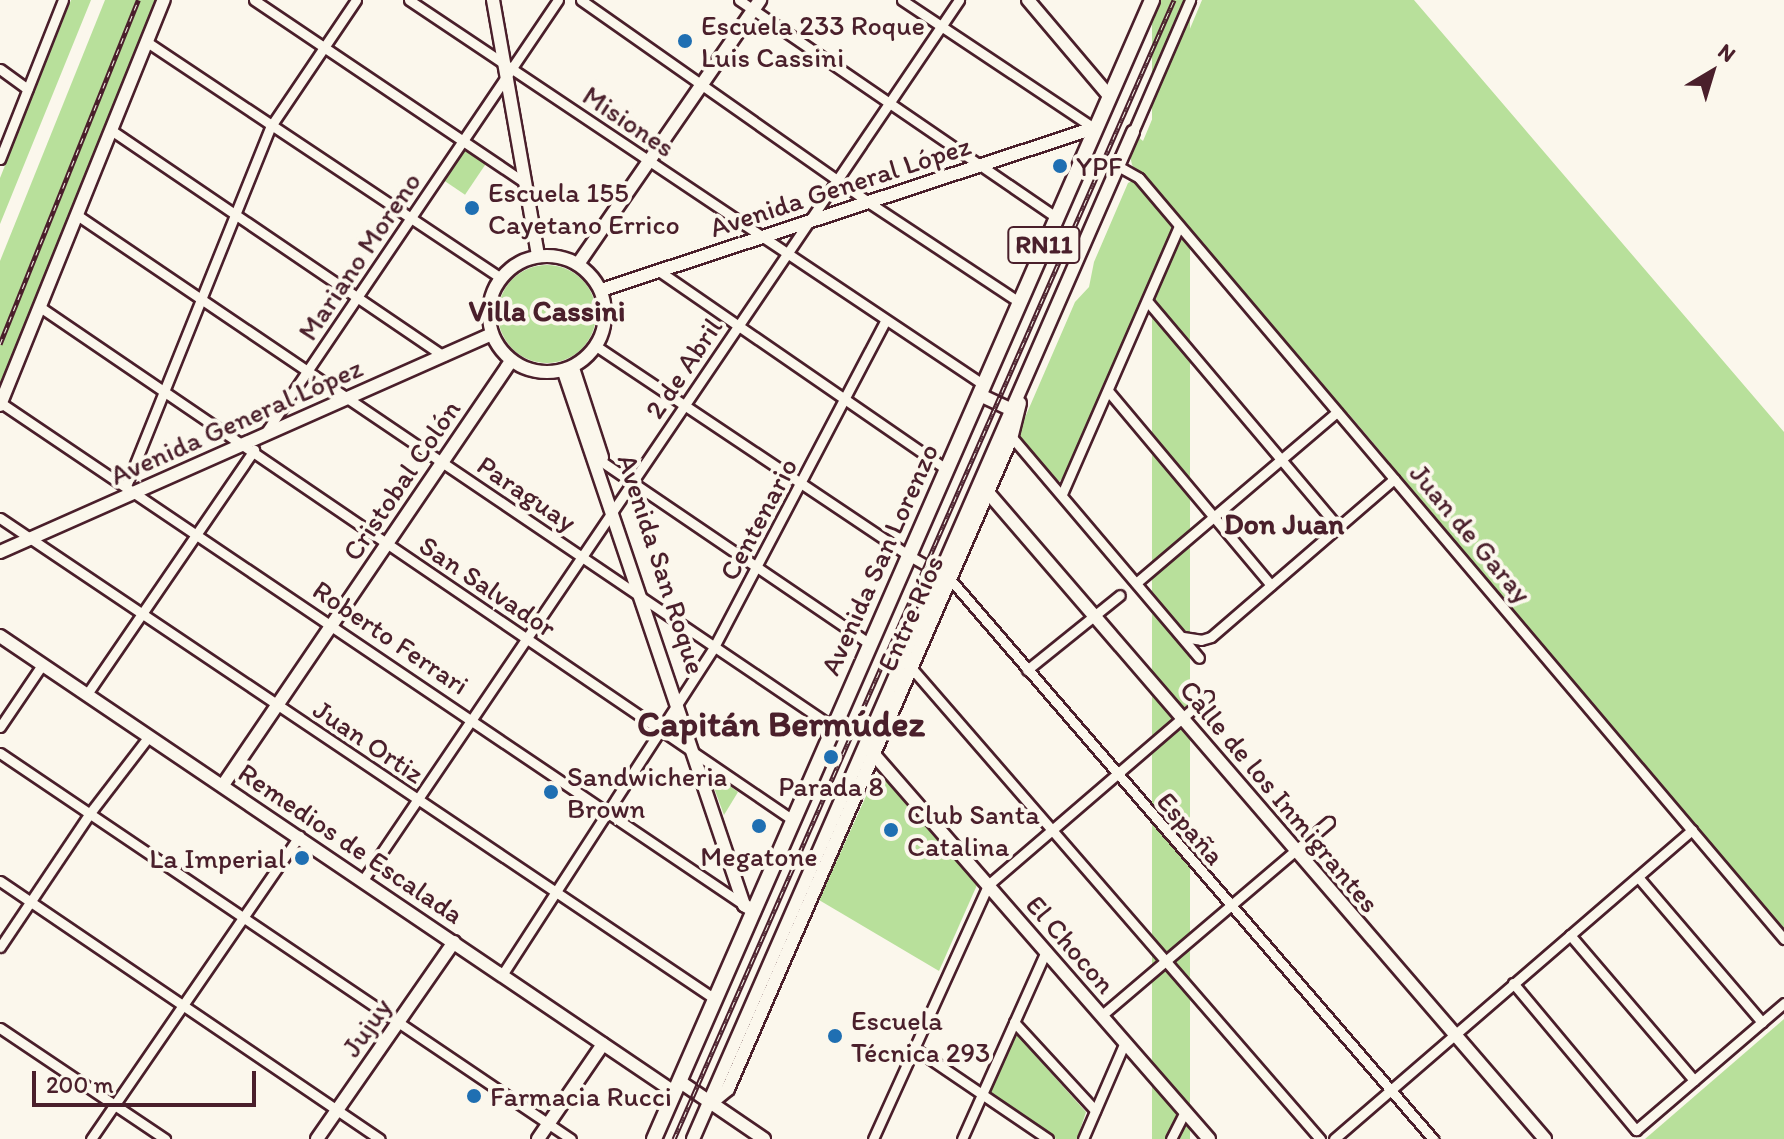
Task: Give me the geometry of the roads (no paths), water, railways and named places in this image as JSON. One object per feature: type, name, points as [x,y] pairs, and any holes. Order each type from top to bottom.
[{"type":"main road","name":"Avenida San Lorenzo","points":[[654,1139],[715,999],[749,908],[793,820],[947,470],[1146,4]]},
{"type":"street","points":[[0,159],[63,0]]},
{"type":"street","points":[[0,404],[164,0]]},
{"type":"street","points":[[254,0],[525,183]]},
{"type":"street","points":[[130,489],[164,392],[271,126],[356,0]]},
{"type":"street","name":"Misiones","points":[[409,0],[507,70],[886,320],[982,390]]},
{"type":"street","points":[[493,0],[538,255]]},
{"type":"street","name":"Mariano Moreno","points":[[87,694],[308,371],[507,70],[558,0]]},
{"type":"street","points":[[581,0],[701,87],[1019,302]]},
{"type":"street","points":[[739,0],[757,5],[889,102],[1056,217]]},
{"type":"street","points":[[902,0],[1094,128]]},
{"type":"street","name":"2 de Abril","points":[[363,880],[959,0]]},
{"type":"street","points":[[1028,0],[1109,96]]},
{"type":"street","name":"Entre Ríos","points":[[693,1139],[711,1103],[728,1089],[770,977],[984,488],[1190,0]]},
{"type":"street","points":[[578,264],[757,5]]},
{"type":"street","points":[[147,42],[501,278]]},
{"type":"street","points":[[0,69],[28,89]]},
{"type":"street","name":"Avenida General López","points":[[601,290],[871,204],[1094,128]]},
{"type":"street","points":[[111,130],[444,356]]},
{"type":"street","name":"Juan de Garay","points":[[1119,167],[1139,178],[1784,939]]},
{"type":"street","name":"Paraguay","points":[[77,215],[833,727]]},
{"type":"street","points":[[1062,494],[1179,226]]},
{"type":"street","points":[[552,254],[578,264],[601,290],[605,324],[596,346],[569,370],[532,370],[511,361],[492,334],[488,313],[492,293],[501,278],[519,262],[538,255],[552,254]]},
{"type":"street","points":[[659,271],[947,470]]},
{"type":"street","points":[[1148,302],[1338,527]]},
{"type":"street","name":"San Salvador","points":[[40,307],[793,820]]},
{"type":"street","name":"Centenario","points":[[502,975],[714,647],[886,320]]},
{"type":"street","name":"Avenida General López","points":[[0,552],[130,489],[264,435],[492,334]]},
{"type":"street","name":"España","points":[[596,346],[908,555],[945,576],[1433,1139]]},
{"type":"street","name":"Cristobal Colón","points":[[223,785],[511,361]]},
{"type":"street","name":"Avenida San Roque","points":[[569,370],[615,508],[652,604],[679,701]]},
{"type":"street","points":[[982,390],[1014,411]]},
{"type":"street","points":[[1109,392],[1271,585]]},
{"type":"street","name":"Roberto Ferrari","points":[[0,404],[749,908]]},
{"type":"street","points":[[1136,583],[1337,412]]},
{"type":"street","points":[[1007,433],[1199,658]]},
{"type":"street","points":[[598,459],[870,644]]},
{"type":"street","points":[[1180,636],[1201,640],[1211,637],[1394,479]]},
{"type":"street","name":"Calle de los Inmigrantes","points":[[984,488],[1545,1139]]},
{"type":"street","name":"Avenida San Roque","points":[[615,508],[640,597],[679,701],[749,908]]},
{"type":"street","name":"Juan Ortiz","points":[[0,518],[715,999]]},
{"type":"street","points":[[1027,670],[1120,595]]},
{"type":"street","name":"Remedios de Escalada","points":[[0,636],[603,1044],[676,1087],[711,1103],[764,1139]]},
{"type":"street","points":[[907,664],[1320,1139]]},
{"type":"street","points":[[0,727],[42,665]]},
{"type":"street","points":[[873,1139],[988,885],[1208,696]]},
{"type":"street","points":[[0,947],[90,813],[149,736]]},
{"type":"street","name":"El Chocon","points":[[869,750],[1209,1139]]},
{"type":"street","points":[[0,753],[571,1139]]},
{"type":"street","points":[[1102,1015],[1329,822]]},
{"type":"street","points":[[1334,1139],[1692,830]]},
{"type":"street","points":[[91,1139],[299,836]]},
{"type":"street","points":[[1638,877],[1762,1022]]},
{"type":"street","points":[[0,881],[380,1139]]},
{"type":"street","points":[[1570,935],[1694,1080]]},
{"type":"street","name":"Jujuy","points":[[317,1139],[454,942]]},
{"type":"street","points":[[962,1139],[1046,951]]},
{"type":"street","points":[[1513,983],[1636,1130],[1784,1003]]},
{"type":"street","points":[[1014,1022],[1095,1110]]},
{"type":"street","points":[[0,1028],[165,1139]]},
{"type":"street","points":[[1083,1139],[1125,1042]]},
{"type":"street","points":[[538,1139],[603,1044]]},
{"type":"street","points":[[914,1048],[1048,1139]]},
{"type":"street","points":[[1171,1139],[1185,1112]]},
{"type":"railway","points":[[0,344],[138,0]]},
{"type":"railway","points":[[674,1139],[1174,0]]},
{"type":"place","name":"Escuela 233 Roque Luis Cassini","points":[[685,41]]},
{"type":"place","name":"YPF","points":[[1060,166]]},
{"type":"place","name":"Escuela 155 Cayetano Errico","points":[[472,208]]},
{"type":"place","name":"Parada 8","points":[[831,757]]},
{"type":"place","name":"Sandwicheria Brown","points":[[551,792]]},
{"type":"place","name":"Megatone","points":[[759,826]]},
{"type":"place","name":"Club Santa Catalina","points":[[891,830]]},
{"type":"place","name":"La Imperial","points":[[302,858]]},
{"type":"place","name":"Escuela Técnica 293","points":[[835,1036]]},
{"type":"place","name":"Farmacia Rucci","points":[[474,1096]]},
{"type":"district","name":"Villa Cassini","points":[[547,311]]},
{"type":"district","name":"Don Juan","points":[[1284,524]]},
{"type":"district","name":"Capitán Bermúdez","points":[[781,724]]}]
